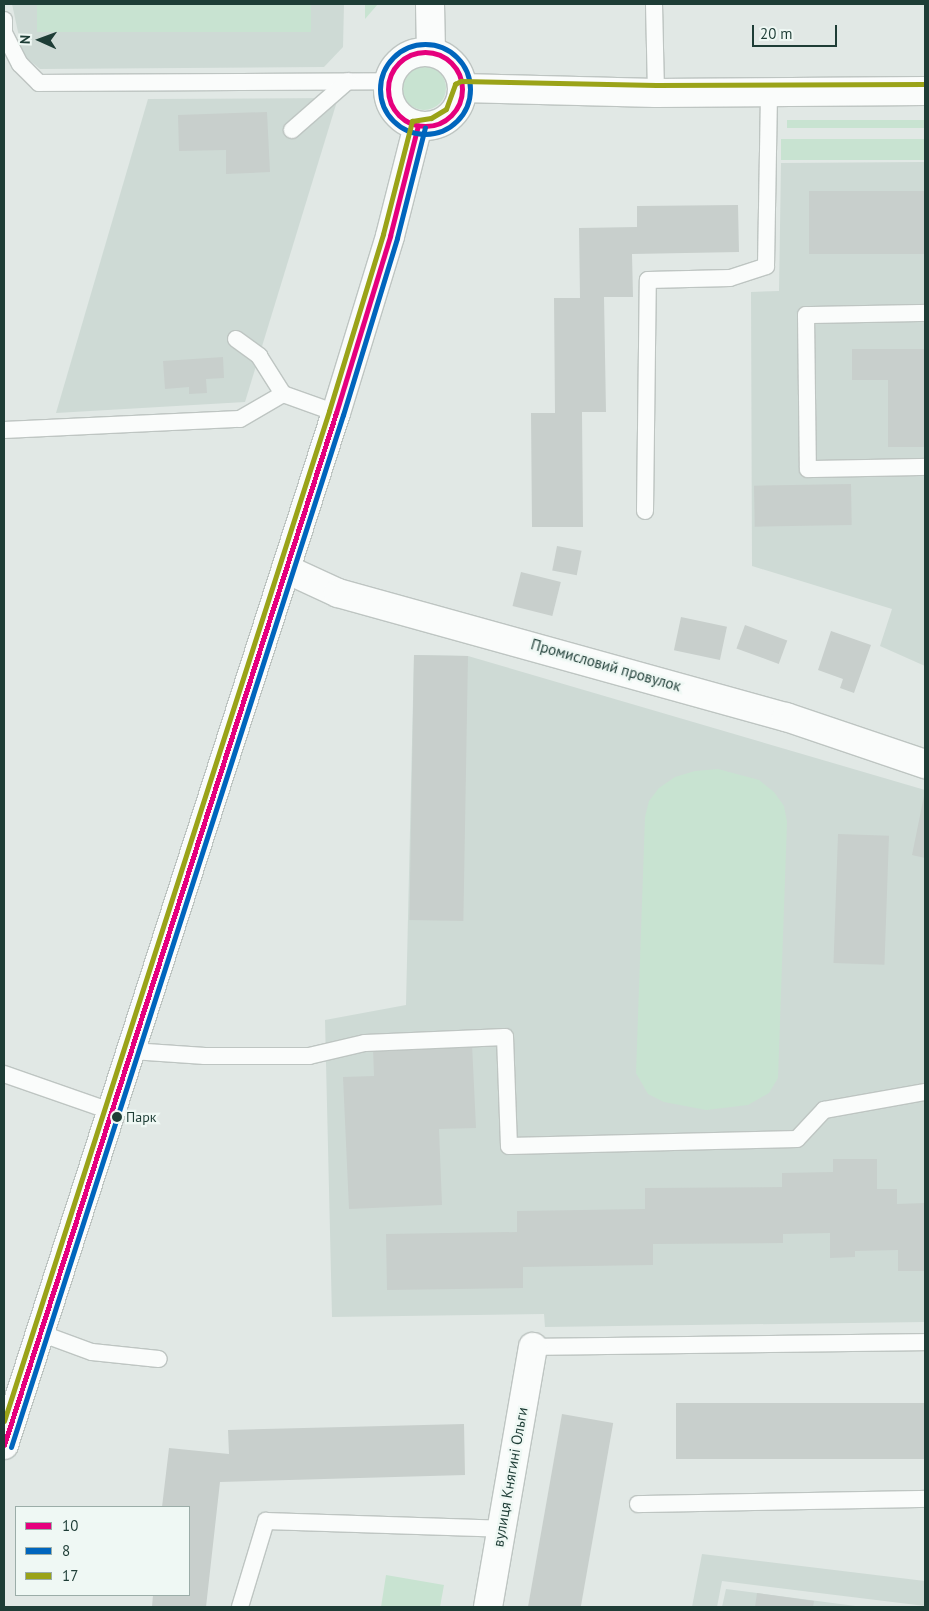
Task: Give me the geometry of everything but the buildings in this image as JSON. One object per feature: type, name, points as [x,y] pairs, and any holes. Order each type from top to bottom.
[{"type":"street","points":[[430,4],[431,52]]},
{"type":"street","points":[[431,52],[450,62],[459,74],[462,88],[459,102],[452,114],[433,125],[418,126],[404,120],[394,109],[387,90],[388,81],[404,58],[431,52]]},
{"type":"street","points":[[462,88],[656,93],[925,91]]},
{"type":"street","points":[[4,1445],[113,1112],[336,413],[390,236],[418,126]]},
{"type":"street","name":"Промисловий провулок","points":[[286,569],[338,593],[786,717],[925,764]]},
{"type":"street","name":"вулиця Княгині Ольги","points":[[488,1607],[533,1347]]},
{"type":"lane","points":[[654,4],[656,93]]},
{"type":"lane","points":[[4,20],[4,33],[20,64],[39,83],[388,81]]},
{"type":"lane","points":[[292,130],[348,81]]},
{"type":"lane","points":[[646,511],[648,280],[730,278],[766,266],[769,92]]},
{"type":"lane","points":[[925,314],[806,315],[808,469],[925,467]]},
{"type":"lane","points":[[236,338],[259,356],[283,394],[336,413]]},
{"type":"lane","points":[[4,430],[240,419],[283,394]]},
{"type":"lane","points":[[132,1051],[205,1056],[309,1056],[365,1043],[505,1037],[509,1146],[796,1139],[824,1110],[925,1092]]},
{"type":"lane","points":[[4,1074],[113,1112]]},
{"type":"lane","points":[[40,1333],[92,1352],[159,1359]]},
{"type":"lane","points":[[533,1347],[925,1342]]},
{"type":"lane","points":[[638,1504],[925,1499]]},
{"type":"lane","points":[[240,1607],[266,1521],[501,1529]]},
{"type":"shaded area","points":[[12,4],[344,4],[343,47],[324,67],[40,69],[23,55]]},
{"type":"shaded area","points":[[338,98],[245,402],[56,413],[148,99]]},
{"type":"shaded area","points":[[925,162],[925,666],[880,646],[892,609],[752,566],[751,292],[779,291],[781,163]]},
{"type":"shaded area","points":[[414,655],[468,656],[925,790],[925,1322],[545,1327],[544,1314],[332,1317],[325,1020],[406,1005]]},
{"type":"shaded area","points":[[702,1554],[925,1581],[925,1606],[722,1581],[717,1607],[692,1607]]},
{"type":"shaded area","points":[[726,1589],[757,1593],[863,1607],[722,1607]]},
{"type":"green space","points":[[37,4],[311,4],[311,32],[37,32]]},
{"type":"green space","points":[[365,4],[378,4],[365,19]]},
{"type":"green space","points":[[428,66],[440,72],[445,80],[445,96],[440,104],[432,109],[420,110],[408,104],[403,96],[402,84],[408,72],[416,67]]},
{"type":"green space","points":[[787,120],[925,120],[925,128],[787,128]]},
{"type":"green space","points":[[781,139],[925,139],[925,160],[781,160]]},
{"type":"green space","points":[[718,769],[759,780],[774,792],[784,806],[787,822],[778,1078],[769,1093],[748,1105],[706,1110],[664,1102],[648,1094],[636,1073],[645,817],[649,801],[659,788],[675,777],[695,771]]},
{"type":"green space","points":[[386,1575],[444,1585],[440,1607],[381,1607]]},
{"type":"transit line","name":"8","points":[[425,44],[442,48],[457,57],[466,72],[470,89],[466,106],[457,121],[442,130],[425,134],[408,130],[393,121],[384,106],[380,89],[384,72],[393,57],[408,48],[425,44]]},
{"type":"transit line","name":"10","points":[[425,52],[446,58],[456,68],[462,89],[456,110],[446,120],[425,126],[404,120],[394,110],[388,89],[394,68],[404,58],[425,52]]},
{"type":"transit line","name":"17","points":[[4,1421],[329,411],[383,234],[412,121],[431,118],[446,109],[455,84],[461,81],[656,85],[925,84]]},
{"type":"transit line","name":"10","points":[[4,1445],[336,413],[390,236],[418,125]]},
{"type":"transit line","name":"8","points":[[11,1447],[343,415],[397,238],[425,127]]},
{"type":"place","name":"Парк","points":[[117,1117]]}]
